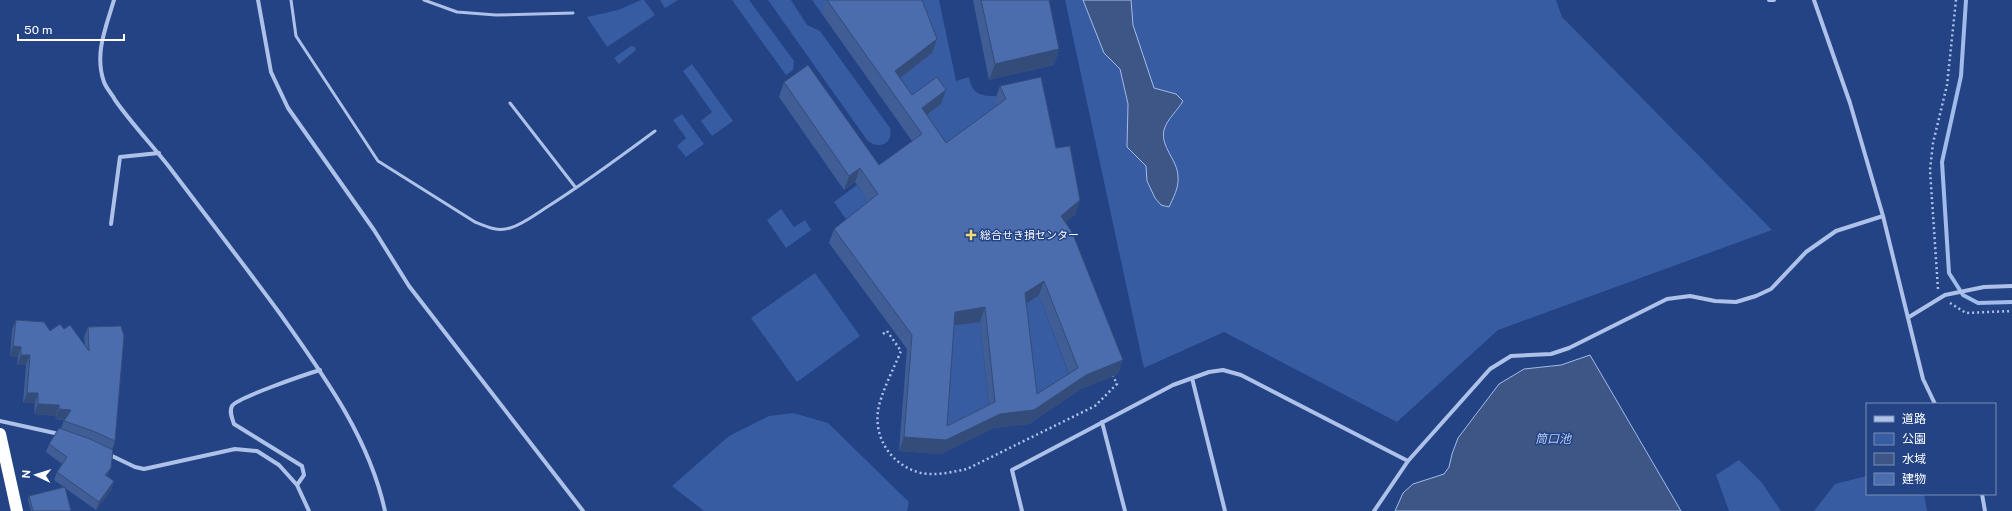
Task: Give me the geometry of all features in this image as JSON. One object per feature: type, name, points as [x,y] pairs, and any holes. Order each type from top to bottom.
[{"type":"highway","points":[[1,442],[17,511]]},
{"type":"street","points":[[114,0],[99,49],[104,83],[130,121],[159,154],[237,255],[320,370],[351,419],[369,458],[380,488],[385,511]]},
{"type":"street","points":[[258,0],[271,72],[288,108],[374,230],[409,286],[583,511]]},
{"type":"street","points":[[1769,0],[1774,0]]},
{"type":"street","points":[[1814,0],[1850,104],[1883,216],[1923,379],[1935,403]]},
{"type":"street","points":[[111,224],[120,157],[159,154]]},
{"type":"street","points":[[1374,511],[1408,461],[1490,369],[1510,356],[1551,354],[1569,348],[1667,299],[1690,296],[1715,301],[1736,302],[1756,296],[1770,289],[1806,252],[1836,231],[1883,216]]},
{"type":"street","points":[[1909,317],[1941,297],[1984,287],[2012,286]]},
{"type":"street","points":[[297,485],[304,475],[302,466],[234,424],[231,416],[231,407],[234,403],[256,393],[320,370]]},
{"type":"street","points":[[1022,511],[1012,470],[1173,384],[1209,372],[1223,370],[1241,375],[1408,461]]},
{"type":"street","points":[[1192,378],[1226,511]]},
{"type":"street","points":[[0,421],[66,437]]},
{"type":"street","points":[[1102,422],[1124,511]]},
{"type":"street","points":[[102,451],[135,467],[144,469],[235,449],[258,451],[279,465],[297,485],[309,511]]},
{"type":"street","points":[[1982,495],[1984,511]]},
{"type":"lane","points":[[291,0],[296,36],[378,161],[475,222],[499,230],[516,226],[576,188],[655,131]]},
{"type":"lane","points":[[424,0],[457,12],[496,15],[573,13]]},
{"type":"lane","points":[[510,103],[576,188]]},
{"type":"path","points":[[1956,0],[1947,85],[1933,143],[1930,170],[1938,288],[1941,297],[1966,313],[2012,311]]},
{"type":"path","points":[[883,334],[887,332],[901,351],[878,409],[876,423],[890,456],[905,467],[922,473],[943,474],[967,469],[1095,406],[1117,384],[1113,376]]},
{"type":"green space","points":[[644,0],[655,15],[607,47],[587,17],[618,10]]},
{"type":"green space","points":[[660,0],[678,0],[665,8]]},
{"type":"green space","points":[[732,0],[749,0],[794,61],[793,70],[786,75]]},
{"type":"green space","points":[[768,0],[791,0],[807,25],[820,31],[890,128],[891,133],[888,141],[881,145],[876,145],[867,140]]},
{"type":"green space","points":[[812,0],[842,0],[822,14]]},
{"type":"green space","points":[[911,0],[939,0],[956,81],[969,77],[972,87],[978,93],[996,96],[997,104],[1001,113],[942,157],[889,86]]},
{"type":"green space","points":[[1065,0],[1556,0],[1562,17],[1772,230],[1498,330],[1397,422],[1224,332],[1144,368]]},
{"type":"green space","points":[[631,46],[635,47],[636,50],[619,64],[614,58]]},
{"type":"green space","points":[[692,64],[733,121],[712,136],[701,121],[712,112],[683,71]]},
{"type":"green space","points":[[682,114],[704,144],[686,157],[677,146],[686,138],[673,120]]},
{"type":"green space","points":[[910,163],[851,226],[834,202],[857,185],[864,195]]},
{"type":"green space","points":[[781,209],[794,227],[805,220],[811,230],[786,248],[767,220]]},
{"type":"green space","points":[[815,273],[860,336],[797,382],[751,318]]},
{"type":"green space","points":[[1039,295],[1072,383],[1031,409],[1019,308]]},
{"type":"green space","points":[[980,322],[990,417],[942,440],[950,326]]},
{"type":"green space","points":[[793,413],[828,423],[909,502],[907,511],[704,511],[672,486],[729,436],[769,416]]},
{"type":"green space","points":[[1739,460],[1762,483],[1781,511],[1729,511],[1716,475]]},
{"type":"green space","points":[[1866,476],[1866,495],[1924,495],[1927,511],[1814,511],[1835,484]]},
{"type":"water","points":[[1083,0],[1131,0],[1133,25],[1154,88],[1176,94],[1183,101],[1165,126],[1163,136],[1164,142],[1175,165],[1178,177],[1177,189],[1169,207],[1161,205],[1155,198],[1147,181],[1146,166],[1127,147],[1128,104],[1120,69],[1104,53]]},
{"type":"water","name":"筒口池","points":[[1590,355],[1681,511],[1395,511],[1403,493],[1413,484],[1444,474],[1449,467],[1458,438],[1499,384],[1524,369],[1561,365]]},
{"type":"building","points":[[827,0],[922,0],[937,39],[895,71],[912,95],[937,77],[946,90],[922,108],[946,143],[1006,99],[1000,86],[1041,77],[1056,148],[1070,146],[1080,200],[1061,216],[1072,232],[1123,360],[1086,375],[1034,410],[1000,414],[946,440],[904,437],[912,335],[834,229],[878,194],[860,168],[849,176],[784,82],[808,65],[879,165],[922,134]],"holes":[[[1044,281],[1078,368],[1037,394],[1025,293]],[[985,307],[995,402],[947,426],[955,312]]]},
{"type":"building","points":[[981,0],[1049,0],[1059,49],[995,64]]},
{"type":"building","points":[[16,320],[44,322],[50,331],[60,324],[64,329],[70,325],[89,351],[88,327],[121,326],[124,336],[115,441],[93,431],[64,421],[71,410],[59,409],[59,405],[38,404],[38,393],[27,393],[30,355],[21,355],[21,347],[13,346]]},
{"type":"building","points":[[59,428],[90,439],[113,450],[111,468],[105,475],[114,481],[99,502],[57,472],[67,457],[49,444]]},
{"type":"building","points":[[65,487],[71,511],[33,511],[29,496]]},
{"type":"waterway","points":[[1966,0],[1961,76],[1942,162],[1949,273],[1963,295],[1978,303],[2012,302]]},
{"type":"place","name":"総合せき損センター","points":[[971,235]]}]
